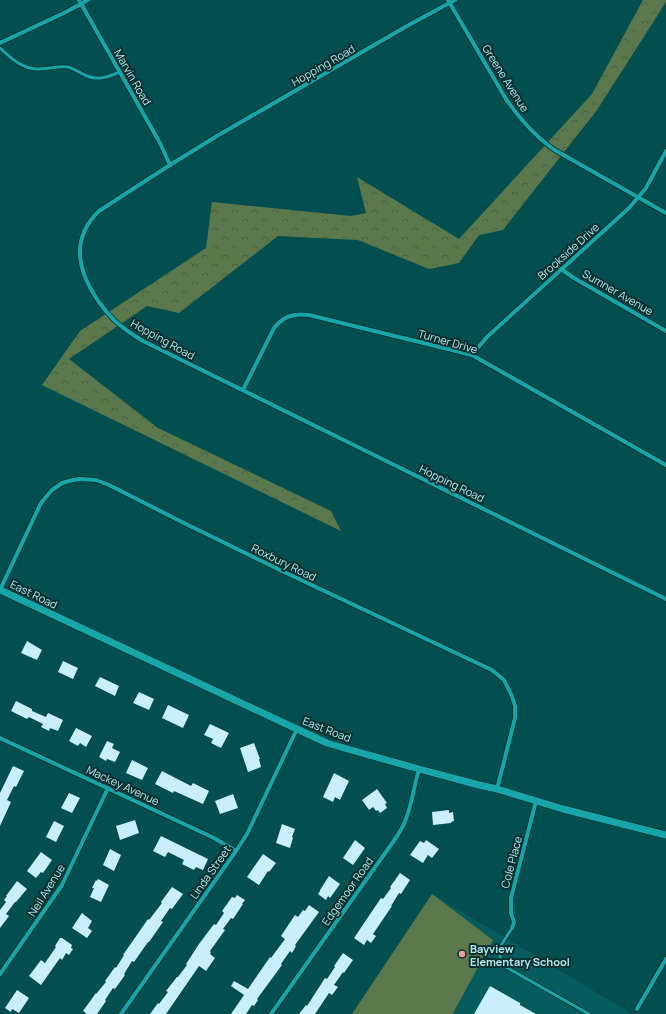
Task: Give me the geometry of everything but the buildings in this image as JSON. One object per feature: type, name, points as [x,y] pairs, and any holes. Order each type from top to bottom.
[{"type":"street","points":[[0,43],[66,12],[80,2],[88,0]]},
{"type":"street","name":"Hopping Road","points":[[455,0],[449,1],[170,165],[99,211],[87,225],[82,236],[79,248],[83,271],[94,294],[114,320],[126,330],[152,346],[666,599]]},
{"type":"street","name":"Greene Avenue","points":[[449,1],[506,99],[516,114],[527,126],[553,149],[666,213]]},
{"type":"street","name":"Marvin Road","points":[[80,2],[160,143],[170,165]]},
{"type":"street","name":"Brookside Drive","points":[[472,355],[487,338],[629,208],[646,188],[666,152]]},
{"type":"street","name":"Sumner Avenue","points":[[561,269],[574,278],[666,330]]},
{"type":"street","name":"Turner Drive","points":[[243,390],[274,328],[279,322],[296,314],[309,315],[472,355],[666,466]]},
{"type":"street","name":"Roxbury Road","points":[[0,590],[40,503],[52,490],[62,483],[80,479],[96,480],[109,485],[282,571],[492,670],[500,676],[507,685],[512,696],[515,706],[515,718],[496,789]]},
{"type":"street","name":"East Road","points":[[0,590],[327,743],[496,789],[563,809],[666,836]]},
{"type":"street","name":"Linda Street","points":[[121,1014],[236,851],[246,834],[297,729]]},
{"type":"street","name":"Mackey Avenue","points":[[0,738],[214,838],[236,851]]},
{"type":"street","name":"Edgemoor Road","points":[[271,1014],[389,849],[406,820],[419,769]]},
{"type":"street","name":"Neil Avenue","points":[[0,974],[62,885],[108,788]]},
{"type":"street","name":"Cole Place","points":[[512,928],[514,922],[511,913],[511,898],[536,801]]},
{"type":"street","points":[[637,1009],[666,959]]},
{"type":"lane","points":[[0,48],[20,64],[36,69],[66,67],[93,78],[105,77],[120,72]]},
{"type":"lane","points":[[512,928],[500,947],[500,958],[504,966],[589,1014]]},
{"type":"shaded area","name":"Bayview Elementary School","points":[[432,894],[632,1014],[352,1014]]},
{"type":"green space","points":[[643,0],[666,0],[666,2],[597,110],[503,230],[479,235],[459,263],[429,269],[358,240],[278,236],[179,313],[147,306],[69,359],[158,428],[331,511],[341,531],[42,385],[80,331],[206,248],[212,202],[351,216],[366,213],[357,177],[459,239],[592,94]]},
{"type":"green space","points":[[432,894],[493,940],[453,1013],[454,1014],[352,1014]]},
{"type":"place","name":"Bayview Elementary School","points":[[462,954]]}]
